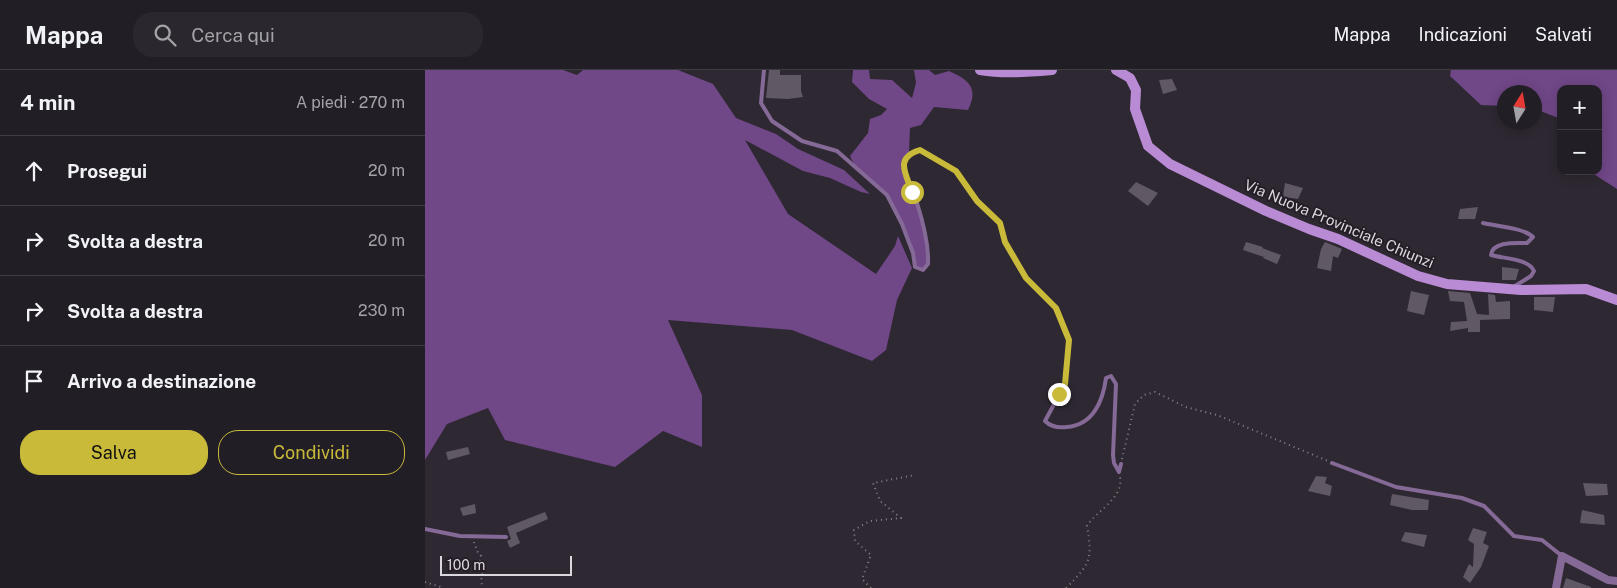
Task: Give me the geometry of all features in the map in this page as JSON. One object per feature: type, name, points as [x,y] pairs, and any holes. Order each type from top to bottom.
[{"type":"main road","points":[[980,70],[1027,72],[1052,70]]},
{"type":"main road","name":"Via Nuova Provinciale Chiunzi","points":[[1117,70],[1131,78],[1136,90],[1135,109],[1148,146],[1170,164],[1266,211],[1338,239],[1418,276],[1447,284],[1511,289],[1586,289],[1617,300]]},
{"type":"street","points":[[1555,588],[1562,556],[1608,580],[1617,581]]},
{"type":"lane","points":[[764,70],[761,103],[772,121],[802,141],[837,151],[887,196],[902,224],[913,253],[915,267],[923,270],[929,264],[929,252],[917,205],[903,166],[905,158],[909,153],[920,150],[956,171],[977,201],[1000,223],[1005,242],[1026,278],[1056,308],[1069,340],[1065,384],[1045,422],[1051,426],[1079,426],[1093,416],[1104,394],[1106,378],[1111,376],[1117,384],[1113,455],[1114,463],[1119,472]]},
{"type":"lane","points":[[1483,223],[1521,231],[1533,236],[1527,243],[1499,245],[1491,250],[1491,256],[1526,262],[1534,270],[1531,276],[1511,289]]},
{"type":"lane","points":[[1332,463],[1396,487],[1463,498],[1484,506],[1514,536],[1542,540],[1562,556]]},
{"type":"lane","points":[[1119,472],[1121,464]]},
{"type":"lane","points":[[425,529],[472,536],[506,538]]},
{"type":"path","points":[[1121,464],[1135,404],[1144,395],[1155,392],[1186,407],[1217,415],[1332,463]]},
{"type":"path","points":[[1066,588],[1079,575],[1090,556],[1091,547],[1087,526],[1092,518],[1113,499],[1121,481],[1119,472]]},
{"type":"path","points":[[871,588],[862,579],[871,555],[855,541],[854,530],[870,521],[901,518],[879,501],[873,483],[915,475]]},
{"type":"path","points":[[472,536],[478,553],[481,556],[479,565],[483,570],[481,581],[483,588]]},
{"type":"path","points":[[425,582],[444,588]]},
{"type":"shaded area","points":[[425,70],[563,70],[577,75],[583,70],[678,70],[713,84],[736,118],[776,134],[798,149],[844,170],[870,194],[830,178],[803,171],[745,140],[788,214],[876,274],[895,246],[898,236],[912,268],[897,300],[886,350],[872,361],[792,330],[668,320],[702,395],[702,447],[663,431],[615,467],[505,440],[488,408],[447,424],[425,460]]},
{"type":"shaded area","points":[[853,70],[869,70],[870,79],[892,80],[912,98],[916,83],[914,70],[929,70],[935,75],[949,71],[967,81],[972,90],[968,110],[934,107],[921,125],[910,128],[909,153],[903,166],[920,214],[926,239],[928,264],[923,270],[915,267],[909,240],[892,203],[883,191],[857,168],[850,156],[868,133],[870,119],[881,115],[887,109],[869,99],[852,82]]},
{"type":"shaded area","points":[[1451,70],[1617,70],[1617,189],[1595,175],[1602,175],[1602,85],[1557,85],[1557,117],[1542,112],[1542,85],[1497,85],[1497,106],[1481,105],[1450,76]]},
{"type":"building","points":[[769,70],[780,70],[780,75],[801,75],[803,97],[788,99],[766,98]]},
{"type":"building","points":[[1172,79],[1177,90],[1163,94],[1159,80]]},
{"type":"building","points":[[1136,182],[1158,193],[1148,206],[1128,191]]},
{"type":"building","points":[[1285,183],[1303,188],[1298,199],[1283,197]]},
{"type":"building","points":[[1478,207],[1475,219],[1458,219],[1460,209]]},
{"type":"building","points":[[1246,242],[1281,255],[1277,264],[1264,257],[1243,250]]},
{"type":"building","points":[[1325,242],[1342,249],[1338,258],[1333,256],[1331,271],[1317,268],[1321,249]]},
{"type":"building","points":[[1502,267],[1519,269],[1516,280],[1502,280]]},
{"type":"building","points":[[1411,291],[1429,295],[1424,315],[1407,311]]},
{"type":"building","points":[[1448,291],[1470,293],[1477,314],[1489,315],[1488,294],[1495,295],[1496,302],[1510,301],[1510,319],[1480,320],[1480,332],[1468,332],[1468,328],[1450,331],[1451,322],[1467,321],[1464,302],[1450,301]]},
{"type":"building","points":[[1534,297],[1555,297],[1553,312],[1534,310]]},
{"type":"building","points":[[468,447],[470,454],[448,460],[446,452]]},
{"type":"building","points":[[1316,476],[1327,477],[1325,483],[1332,486],[1330,496],[1308,491]]},
{"type":"building","points":[[1583,483],[1607,484],[1608,495],[1586,496]]},
{"type":"building","points":[[1392,494],[1429,500],[1428,510],[1412,510],[1390,505]]},
{"type":"building","points":[[475,504],[476,513],[463,516],[460,508]]},
{"type":"building","points":[[1582,510],[1604,515],[1605,525],[1580,523]]},
{"type":"building","points":[[545,512],[548,519],[516,533],[520,543],[510,548],[507,541],[511,539],[507,527]]},
{"type":"building","points":[[1473,528],[1487,532],[1483,543],[1489,546],[1481,567],[1470,583],[1463,577],[1469,564],[1473,567],[1474,544],[1468,540]]},
{"type":"building","points":[[1405,532],[1427,535],[1424,547],[1401,541]]},
{"type":"building","points":[[1566,578],[1591,587],[1591,588],[1563,588]]},
{"type":"route","points":[[912,192],[903,166],[905,158],[909,153],[920,150],[956,171],[977,201],[1000,223],[1005,242],[1026,278],[1056,308],[1069,340],[1065,384],[1059,394]]}]
